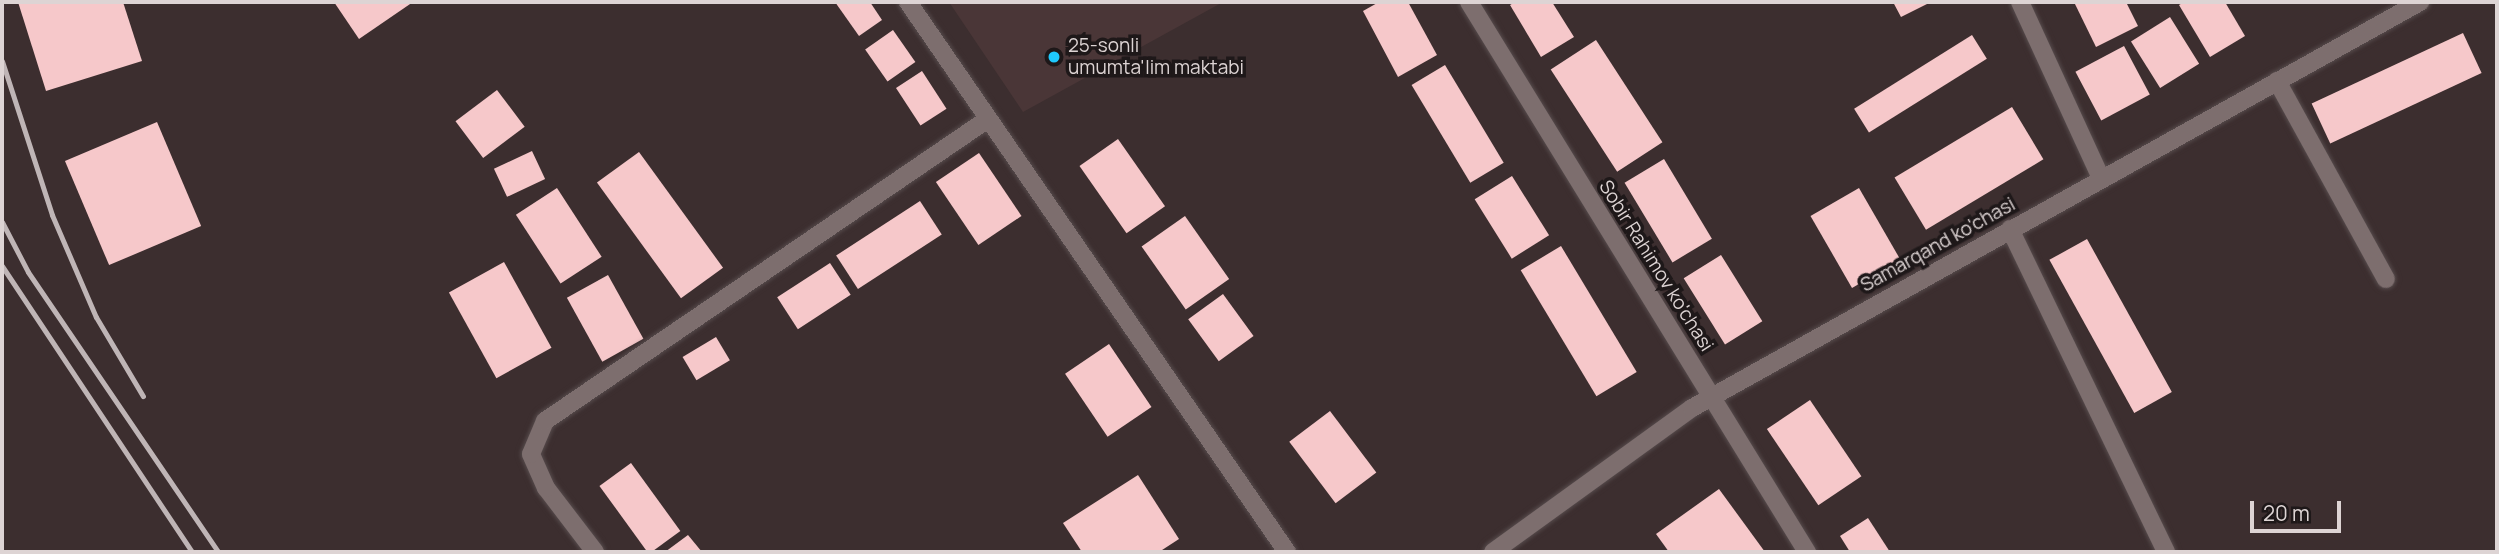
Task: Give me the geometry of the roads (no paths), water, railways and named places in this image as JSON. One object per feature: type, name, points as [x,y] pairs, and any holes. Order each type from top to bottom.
[{"type":"street","points":[[908,2],[1287,552]]},
{"type":"street","name":"Sobir Rahimov ko'chasi","points":[[1469,2],[1807,552]]},
{"type":"street","points":[[2021,2],[2101,178]]},
{"type":"street","name":"Samarqand ko'chasi","points":[[1493,552],[1712,396],[2420,2]]},
{"type":"street","points":[[2277,81],[2386,279]]},
{"type":"street","points":[[595,552],[546,488],[531,454],[545,421],[988,119]]},
{"type":"street","points":[[2010,229],[2166,552]]},
{"type":"railway","points":[[2,61],[52,215],[96,317],[143,396]]},
{"type":"railway","points":[[2,222],[28,272],[218,552]]},
{"type":"railway","points":[[2,266],[192,552]]},
{"type":"place","name":"25-sonli umumta'lim maktabi","points":[[1054,57]]}]
